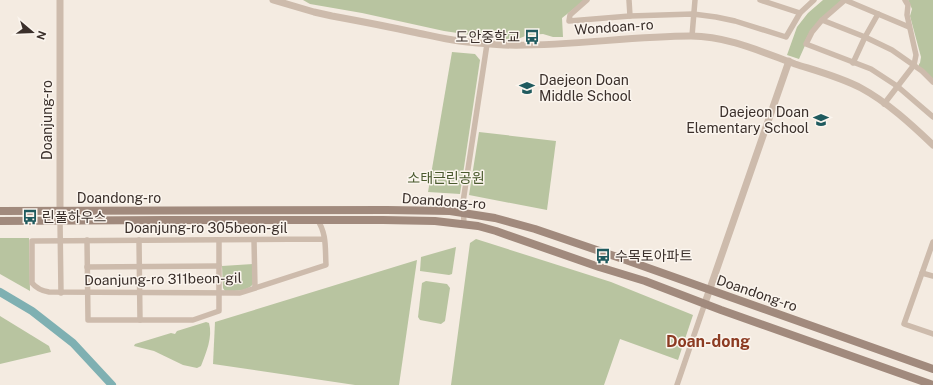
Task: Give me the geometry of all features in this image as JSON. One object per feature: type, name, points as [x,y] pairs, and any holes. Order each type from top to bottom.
[{"type":"main road","name":"Doandong-ro","points":[[0,211],[387,210],[450,211],[495,218],[535,229],[637,264],[933,369]]},
{"type":"main road","name":"Doanjung-ro","points":[[60,211],[60,221]]},
{"type":"main road","name":"Doandong-ro","points":[[0,221],[332,219],[435,221],[478,226],[645,281],[933,385]]},
{"type":"street","name":"Doanjung-ro","points":[[60,0],[60,211]]},
{"type":"street","name":"Wondoan-ro","points":[[273,0],[332,16],[459,41],[487,44],[527,45],[657,37],[706,37],[737,44],[789,61],[860,88],[898,114],[933,145]]},
{"type":"street","points":[[587,0],[570,15],[568,21],[630,16],[694,14],[735,21],[786,37],[800,13],[814,0]]},
{"type":"street","points":[[629,0],[630,16]]},
{"type":"street","points":[[692,36],[695,0]]},
{"type":"street","points":[[760,0],[800,13]]},
{"type":"street","points":[[909,28],[845,0],[822,20],[812,32],[806,44],[871,69],[897,86],[933,117]]},
{"type":"street","points":[[884,104],[914,65],[916,54],[909,28],[907,15],[908,5],[905,0]]},
{"type":"street","points":[[853,63],[878,14]]},
{"type":"street","points":[[822,20],[865,37],[892,50],[922,71],[933,82]]},
{"type":"street","points":[[464,224],[463,202],[487,44]]},
{"type":"street","points":[[705,303],[789,61]]},
{"type":"street","points":[[317,219],[324,237]]},
{"type":"street","points":[[324,237],[327,226],[332,219]]},
{"type":"street","name":"Doanjung-ro","points":[[60,221],[61,293]]},
{"type":"street","name":"Doanjung-ro 305beon-gil","points":[[60,240],[254,240],[324,237]]},
{"type":"street","name":"Doanjung-ro 311beon-gil","points":[[61,293],[240,293],[326,265],[324,237]]},
{"type":"street","points":[[60,240],[32,240],[32,283],[35,287],[43,291],[61,293]]},
{"type":"street","points":[[87,240],[88,320],[193,320],[219,311],[219,240]]},
{"type":"street","points":[[139,240],[140,320]]},
{"type":"street","points":[[254,240],[255,288]]},
{"type":"street","points":[[933,243],[904,324],[933,334]]},
{"type":"street","points":[[87,267],[219,266]]},
{"type":"street","points":[[922,273],[933,276]]},
{"type":"street","name":"Doandong-ro","points":[[677,385],[705,303]]},
{"type":"green space","points":[[303,0],[585,0],[562,18],[563,37],[553,37],[543,34],[528,35],[515,40],[444,31],[362,13],[310,4]]},
{"type":"green space","points":[[823,0],[843,0],[811,32],[799,59],[787,55],[797,27],[808,13]]},
{"type":"green space","points":[[908,0],[933,0],[933,81],[919,68],[921,57],[910,16],[912,9]]},
{"type":"green space","name":"소태근린공원","points":[[452,52],[475,54],[480,60],[460,194],[428,192]]},
{"type":"green space","points":[[479,132],[556,141],[547,210],[469,195]]},
{"type":"green space","points":[[0,238],[29,238],[30,291],[0,274]]},
{"type":"green space","points":[[476,239],[611,282],[693,315],[678,360],[620,339],[604,385],[451,385],[470,243]]},
{"type":"green space","points":[[456,247],[452,274],[449,275],[420,271],[421,257]]},
{"type":"green space","points":[[417,260],[399,385],[355,385],[213,364],[215,322]]},
{"type":"green space","points":[[253,264],[253,284],[250,287],[240,290],[225,291],[223,288],[222,266]]},
{"type":"green space","points":[[426,281],[447,284],[450,288],[445,321],[441,324],[420,320],[418,317],[422,283]]},
{"type":"green space","points":[[0,316],[49,346],[51,352],[0,364]]},
{"type":"green space","points":[[206,322],[209,323],[210,339],[201,366],[197,368],[183,365],[154,351],[134,346],[135,344],[171,333],[175,334],[177,331]]},
{"type":"waterway","points":[[0,292],[32,311],[73,343],[112,385]]},
{"type":"place","name":"도안중학교","points":[[532,37]]},
{"type":"place","name":"Daejeon Doan Middle School","points":[[527,88]]},
{"type":"place","name":"Daejeon Doan Elementary School","points":[[821,120]]},
{"type":"place","name":"린풀하우스","points":[[30,217]]},
{"type":"place","name":"수목토아파트","points":[[603,256]]},
{"type":"district","name":"Doan-dong","points":[[708,341]]}]
